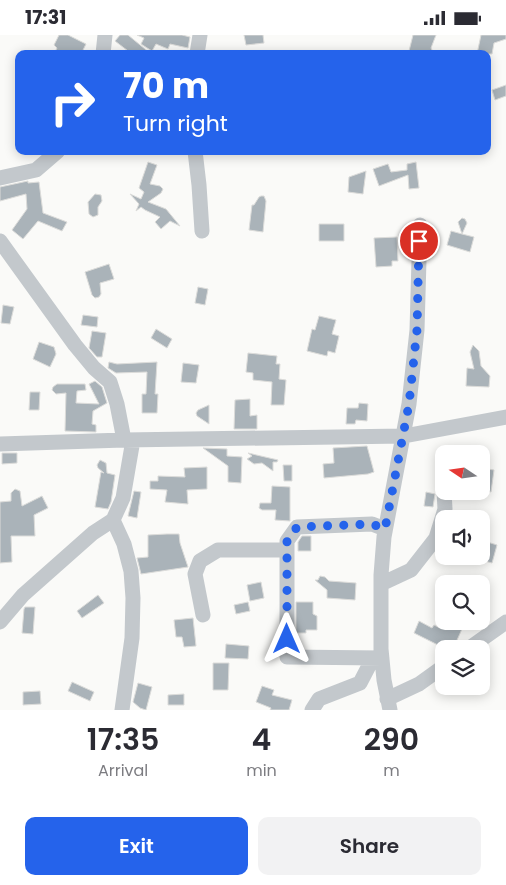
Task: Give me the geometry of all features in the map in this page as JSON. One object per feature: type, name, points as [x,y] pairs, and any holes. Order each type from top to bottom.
[{"type":"street","points":[[103,50],[105,35]]},
{"type":"street","points":[[198,50],[200,35]]},
{"type":"street","points":[[0,178],[36,170],[53,155]]},
{"type":"street","points":[[195,155],[202,231]]},
{"type":"street","points":[[420,225],[417,330],[404,436],[385,529],[377,658],[388,705],[435,672]]},
{"type":"street","points":[[0,241],[75,345],[94,368],[110,382],[128,440],[123,498],[113,520],[93,533],[23,595],[0,622]]},
{"type":"street","points":[[0,444],[404,436],[506,417]]},
{"type":"street","points":[[381,584],[412,571],[436,538],[445,509],[444,500]]},
{"type":"street","points":[[113,520],[124,544],[131,571],[133,598],[132,638],[122,710]]},
{"type":"street","points":[[377,658],[287,657],[287,541],[297,527],[372,524],[385,529]]},
{"type":"street","points":[[203,615],[195,574],[200,561],[218,550],[287,550]]},
{"type":"street","points":[[481,640],[506,622]]},
{"type":"street","points":[[312,710],[319,699],[360,683],[377,658]]},
{"type":"building","points":[[59,35],[68,35],[86,44],[83,50],[56,50],[57,48],[54,45]]},
{"type":"building","points":[[120,35],[128,35],[146,50],[127,50],[115,41]]},
{"type":"building","points":[[137,35],[182,35],[190,37],[188,48],[170,44],[168,49],[156,44],[153,50],[141,44],[144,38]]},
{"type":"building","points":[[244,35],[263,35],[264,43],[246,45]]},
{"type":"building","points":[[413,35],[436,35],[432,50],[409,50]]},
{"type":"building","points":[[481,35],[506,35],[506,39],[494,43],[492,54],[491,50],[478,50]]},
{"type":"building","points":[[506,85],[506,96],[495,100],[492,90]]},
{"type":"building","points":[[148,162],[157,165],[150,184],[160,186],[163,189],[161,193],[148,202],[166,209],[180,226],[170,221],[161,229],[155,222],[160,217],[141,207],[136,211],[139,204],[130,194],[141,199],[144,192],[139,188]]},
{"type":"building","points":[[416,162],[419,188],[409,189],[408,175],[379,186],[373,169],[388,164],[391,172],[407,170],[407,164]]},
{"type":"building","points":[[366,171],[363,194],[348,192],[349,177]]},
{"type":"building","points":[[28,181],[28,183],[39,182],[43,213],[67,222],[62,231],[38,221],[23,239],[12,230],[27,209],[26,194],[0,201],[0,187]]},
{"type":"building","points":[[95,194],[101,195],[102,201],[98,207],[98,215],[93,217],[89,214],[88,202]]},
{"type":"building","points":[[261,196],[264,196],[266,201],[263,232],[249,230],[252,205]]},
{"type":"building","points":[[462,218],[467,223],[462,234],[458,222]]},
{"type":"building","points":[[319,224],[344,224],[344,241],[319,241]]},
{"type":"building","points":[[451,231],[474,237],[470,252],[447,245]]},
{"type":"building","points":[[397,237],[398,261],[392,261],[392,266],[376,267],[374,238]]},
{"type":"building","points":[[109,264],[114,279],[100,283],[101,294],[95,298],[92,295],[85,272]]},
{"type":"building","points":[[198,287],[208,289],[205,305],[195,303]]},
{"type":"building","points":[[3,305],[14,307],[10,324],[1,323]]},
{"type":"building","points":[[83,315],[98,317],[97,327],[81,325]]},
{"type":"building","points":[[319,316],[336,320],[332,334],[339,336],[335,353],[328,351],[327,356],[307,351],[312,329],[315,330]]},
{"type":"building","points":[[156,329],[172,339],[167,348],[151,338]]},
{"type":"building","points":[[92,331],[106,333],[102,357],[97,357],[89,348]]},
{"type":"building","points":[[39,342],[54,347],[56,354],[50,367],[33,359]]},
{"type":"building","points":[[473,345],[479,351],[481,366],[490,376],[489,387],[466,386],[467,368],[474,369],[470,352]]},
{"type":"building","points":[[248,353],[277,356],[276,364],[280,364],[279,379],[286,380],[284,405],[271,405],[272,382],[253,380],[253,373],[246,372]]},
{"type":"building","points":[[109,362],[117,364],[157,362],[155,394],[158,394],[157,413],[142,413],[142,394],[146,394],[147,372],[116,373],[108,368]]},
{"type":"building","points":[[183,363],[199,365],[196,383],[181,382]]},
{"type":"building","points":[[95,381],[102,387],[107,403],[93,411],[92,424],[96,425],[96,432],[65,431],[66,393],[56,394],[52,390],[53,387],[57,384],[85,384],[86,390],[77,391],[76,403],[99,404],[89,384]]},
{"type":"building","points":[[30,392],[40,392],[39,410],[29,410]]},
{"type":"building","points":[[250,399],[250,416],[257,415],[257,429],[234,429],[235,400]]},
{"type":"building","points":[[359,403],[368,404],[367,421],[356,420],[355,424],[346,424],[347,408],[358,408]]},
{"type":"building","points":[[209,405],[209,424],[197,416],[196,413],[198,410]]},
{"type":"building","points":[[367,446],[374,472],[324,478],[323,464],[334,463],[333,448]]},
{"type":"building","points":[[203,448],[227,449],[227,456],[242,457],[241,483],[228,482],[228,466]]},
{"type":"building","points":[[2,453],[17,453],[17,463],[2,464]]},
{"type":"building","points":[[248,453],[278,460],[273,462],[273,471],[262,463],[254,464],[247,459],[252,456]]},
{"type":"building","points":[[100,460],[106,463],[107,473],[115,475],[111,502],[108,509],[95,507],[101,472],[104,473],[97,465]]},
{"type":"building","points":[[283,465],[292,465],[292,481],[284,481]]},
{"type":"building","points":[[207,467],[207,489],[187,490],[188,504],[165,502],[167,490],[150,489],[150,481],[158,481],[158,476],[185,477],[184,468]]},
{"type":"building","points":[[490,469],[494,470],[490,492]]},
{"type":"building","points":[[272,486],[290,487],[290,521],[275,520],[276,510],[262,510],[259,508],[260,503],[271,503]]},
{"type":"building","points":[[15,489],[20,491],[22,506],[42,496],[48,508],[34,515],[35,536],[11,536],[12,562],[0,563],[0,502],[11,501],[11,493]]},
{"type":"building","points":[[134,491],[141,492],[137,518],[128,516]]},
{"type":"building","points":[[426,492],[435,494],[433,507],[424,506]]},
{"type":"building","points":[[179,534],[188,567],[141,574],[137,558],[148,557],[148,535]]},
{"type":"building","points":[[302,536],[311,536],[311,551],[298,551],[298,542]]},
{"type":"building","points":[[490,543],[497,545],[492,563],[490,562]]},
{"type":"building","points":[[320,576],[325,577],[329,581],[356,583],[355,600],[327,598],[327,590],[315,580],[318,580]]},
{"type":"building","points":[[261,582],[264,598],[250,601],[247,585]]},
{"type":"building","points":[[98,595],[104,603],[82,618],[77,611]]},
{"type":"building","points":[[248,602],[250,611],[236,614],[234,605]]},
{"type":"building","points":[[296,602],[313,602],[313,614],[317,616],[317,630],[306,630],[306,633],[296,633]]},
{"type":"building","points":[[25,607],[35,607],[33,634],[22,633]]},
{"type":"building","points":[[193,618],[196,646],[184,647],[182,637],[176,637],[174,620]]},
{"type":"building","points":[[419,621],[432,628],[435,626],[435,630],[462,630],[457,640],[435,640],[435,644],[414,633]]},
{"type":"building","points":[[226,644],[249,646],[248,659],[225,658]]},
{"type":"building","points":[[213,663],[229,663],[228,690],[213,690]]},
{"type":"building","points":[[72,682],[94,692],[90,701],[68,691]]},
{"type":"building","points":[[138,683],[152,687],[146,710],[133,702]]},
{"type":"building","points":[[262,686],[274,690],[272,695],[292,700],[289,710],[270,710],[271,708],[256,702]]},
{"type":"building","points":[[40,691],[41,704],[23,705],[23,692]]},
{"type":"building","points":[[184,694],[184,705],[168,705],[168,695]]},
{"type":"route","points":[[287,639],[287,541],[297,527],[372,524],[385,529],[409,404],[417,330],[419,241]]}]
